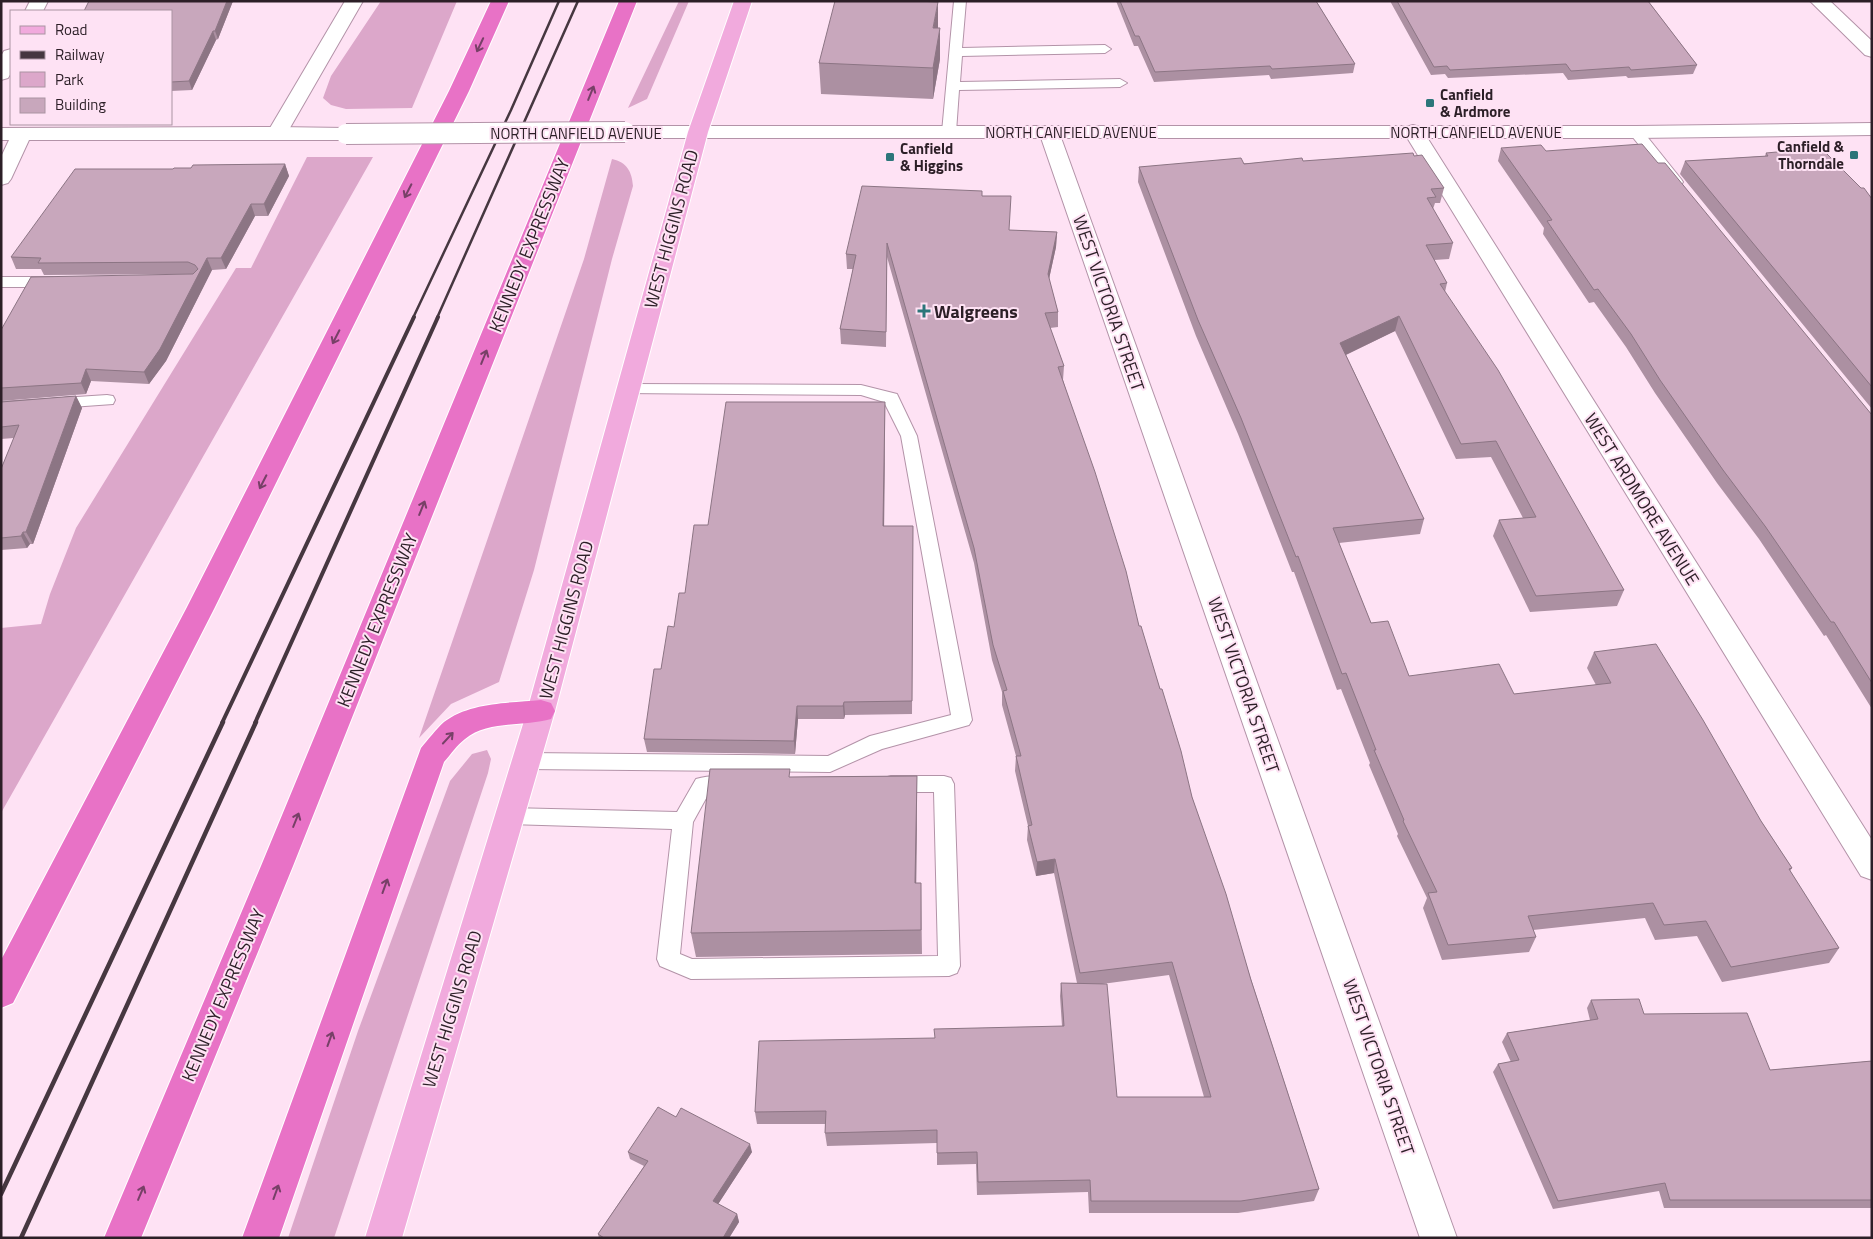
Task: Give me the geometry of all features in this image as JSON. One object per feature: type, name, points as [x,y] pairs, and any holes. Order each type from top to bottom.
[{"type":"highway","points":[[1,993],[213,582],[459,91],[500,1]]},
{"type":"highway","name":"KENNEDY EXPRESSWAY","points":[[122,1238],[281,856],[628,1]]},
{"type":"highway","points":[[260,1238],[431,756],[455,730],[480,718],[541,711]]},
{"type":"main road","name":"WEST HIGGINS ROAD","points":[[383,1238],[541,711],[698,132],[743,1]]},
{"type":"street","points":[[278,133],[354,1]]},
{"type":"street","points":[[1819,1],[1872,51]]},
{"type":"street","points":[[1,74],[10,57]]},
{"type":"street","name":"NORTH CANFIELD AVENUE","points":[[1,134],[1871,130]]},
{"type":"street","name":"WEST VICTORIA STREET","points":[[1049,132],[1439,1238]]},
{"type":"street","name":"WEST ARDMORE AVENUE","points":[[1413,132],[1872,867]]},
{"type":"street","points":[[1,179],[22,134]]},
{"type":"lane","points":[[950,132],[960,1]]},
{"type":"lane","points":[[956,52],[1105,49]]},
{"type":"lane","points":[[953,86],[1120,83]]},
{"type":"lane","points":[[1636,132],[1686,193]]},
{"type":"lane","points":[[1,282],[68,282]]},
{"type":"lane","points":[[526,761],[830,764],[877,742],[962,720],[910,436],[890,398],[861,390],[629,389]]},
{"type":"lane","points":[[1,407],[107,400]]},
{"type":"lane","points":[[751,785],[703,785],[683,821],[668,958],[691,970],[949,966],[944,784],[867,784]]},
{"type":"lane","points":[[509,816],[683,821]]},
{"type":"green space","points":[[381,1],[457,1],[412,108],[346,109],[331,105],[323,98],[331,76]]},
{"type":"green space","points":[[679,1],[689,1],[647,99],[628,108]]},
{"type":"green space","points":[[307,157],[373,157],[1,813],[1,628],[41,624],[50,594],[76,528],[236,268],[251,268]]},
{"type":"green space","points":[[612,159],[617,160],[628,168],[633,186],[612,259],[534,570],[499,682],[451,704],[419,738],[584,259]]},
{"type":"green space","points":[[487,750],[491,759],[488,773],[334,1238],[288,1238],[358,1031],[450,781],[472,754]]},
{"type":"building","points":[[89,1],[227,1],[215,31],[213,31],[189,81],[172,82],[172,10],[84,10]]},
{"type":"building","points":[[835,1],[938,2],[933,28],[940,28],[933,68],[819,63]]},
{"type":"building","points":[[1120,1],[1316,1],[1355,64],[1272,69],[1270,66],[1155,72],[1139,36],[1135,36]]},
{"type":"building","points":[[1397,1],[1648,1],[1697,65],[1631,70],[1629,67],[1571,71],[1566,64],[1450,70],[1447,66],[1434,67]]},
{"type":"building","points":[[1642,144],[1658,163],[1665,163],[1872,415],[1872,683],[1834,622],[1831,622],[1765,526],[1723,470],[1660,380],[1631,334],[1598,289],[1594,290],[1547,221],[1552,220],[1501,148],[1541,145],[1546,151]]},
{"type":"building","points":[[1821,148],[1861,188],[1864,188],[1872,199],[1872,387],[1685,161],[1768,156],[1766,153]]},
{"type":"building","points":[[1413,153],[1414,156],[1422,155],[1444,188],[1431,189],[1436,197],[1427,198],[1453,243],[1426,245],[1447,283],[1440,284],[1498,370],[1624,590],[1536,596],[1499,520],[1536,517],[1496,441],[1461,444],[1399,316],[1340,343],[1424,519],[1333,528],[1371,623],[1388,621],[1409,676],[1499,664],[1514,694],[1611,683],[1594,652],[1656,644],[1703,720],[1761,821],[1792,868],[1789,869],[1839,948],[1731,967],[1706,921],[1664,925],[1653,903],[1528,916],[1536,937],[1448,945],[1428,893],[1437,892],[1403,821],[1374,750],[1376,750],[1346,673],[1342,674],[1298,556],[1296,557],[1241,418],[1198,320],[1139,167],[1241,158],[1244,164],[1302,158],[1303,161]]},
{"type":"building","points":[[285,164],[264,204],[251,204],[221,258],[207,258],[160,349],[144,372],[86,369],[81,383],[1,388],[1,330],[31,277],[193,274],[198,269],[195,265],[188,262],[38,263],[41,258],[11,257],[75,169],[173,169],[191,168],[193,165]]},
{"type":"building","points":[[862,186],[982,191],[982,196],[1011,196],[1009,230],[1057,232],[1048,274],[1058,312],[1045,313],[1064,366],[1058,367],[1095,472],[1126,571],[1139,626],[1141,626],[1181,751],[1192,797],[1226,894],[1251,980],[1319,1189],[1241,1201],[1091,1201],[1090,1180],[978,1182],[977,1152],[937,1153],[937,1130],[825,1133],[826,1111],[755,1112],[759,1041],[935,1038],[934,1029],[1064,1026],[1061,983],[1107,984],[1117,1097],[1211,1097],[1172,962],[1080,973],[1055,859],[1037,862],[1028,826],[1032,825],[1016,756],[1021,756],[1003,691],[1007,690],[993,645],[974,548],[887,243],[886,332],[840,329],[856,255],[846,254]]},
{"type":"building","points":[[76,396],[26,532],[23,532],[21,536],[1,538],[1,469],[19,425],[1,427],[1,402]]},
{"type":"building","points":[[726,402],[885,402],[883,526],[913,526],[912,701],[844,702],[843,706],[797,706],[794,741],[644,739],[654,669],[661,669],[668,626],[674,627],[679,593],[685,593],[694,525],[708,525]]},
{"type":"building","points":[[710,769],[790,769],[789,777],[917,776],[915,883],[921,883],[921,930],[691,933]]},
{"type":"building","points":[[1639,999],[1644,1014],[1747,1013],[1770,1070],[1872,1061],[1872,1200],[1670,1200],[1665,1183],[1558,1201],[1498,1064],[1519,1060],[1507,1033],[1598,1019],[1591,1000]]},
{"type":"building","points":[[658,1107],[676,1117],[681,1108],[750,1144],[713,1201],[737,1214],[723,1238],[604,1238],[598,1234],[648,1161],[628,1152]]},
{"type":"railway","points":[[413,318],[511,110],[559,1]]},
{"type":"railway","points":[[437,318],[578,1]]},
{"type":"railway","points":[[222,723],[414,317]]},
{"type":"railway","points":[[255,723],[438,317]]},
{"type":"railway","points":[[1,1194],[223,722]]},
{"type":"railway","points":[[21,1238],[256,722]]},
{"type":"place","name":"Canfield & Ardmore","points":[[1430,103]]},
{"type":"place","name":"Canfield & Thorndale","points":[[1854,155]]},
{"type":"place","name":"Canfield & Higgins","points":[[890,157]]},
{"type":"place","name":"Walgreens","points":[[924,311]]}]
